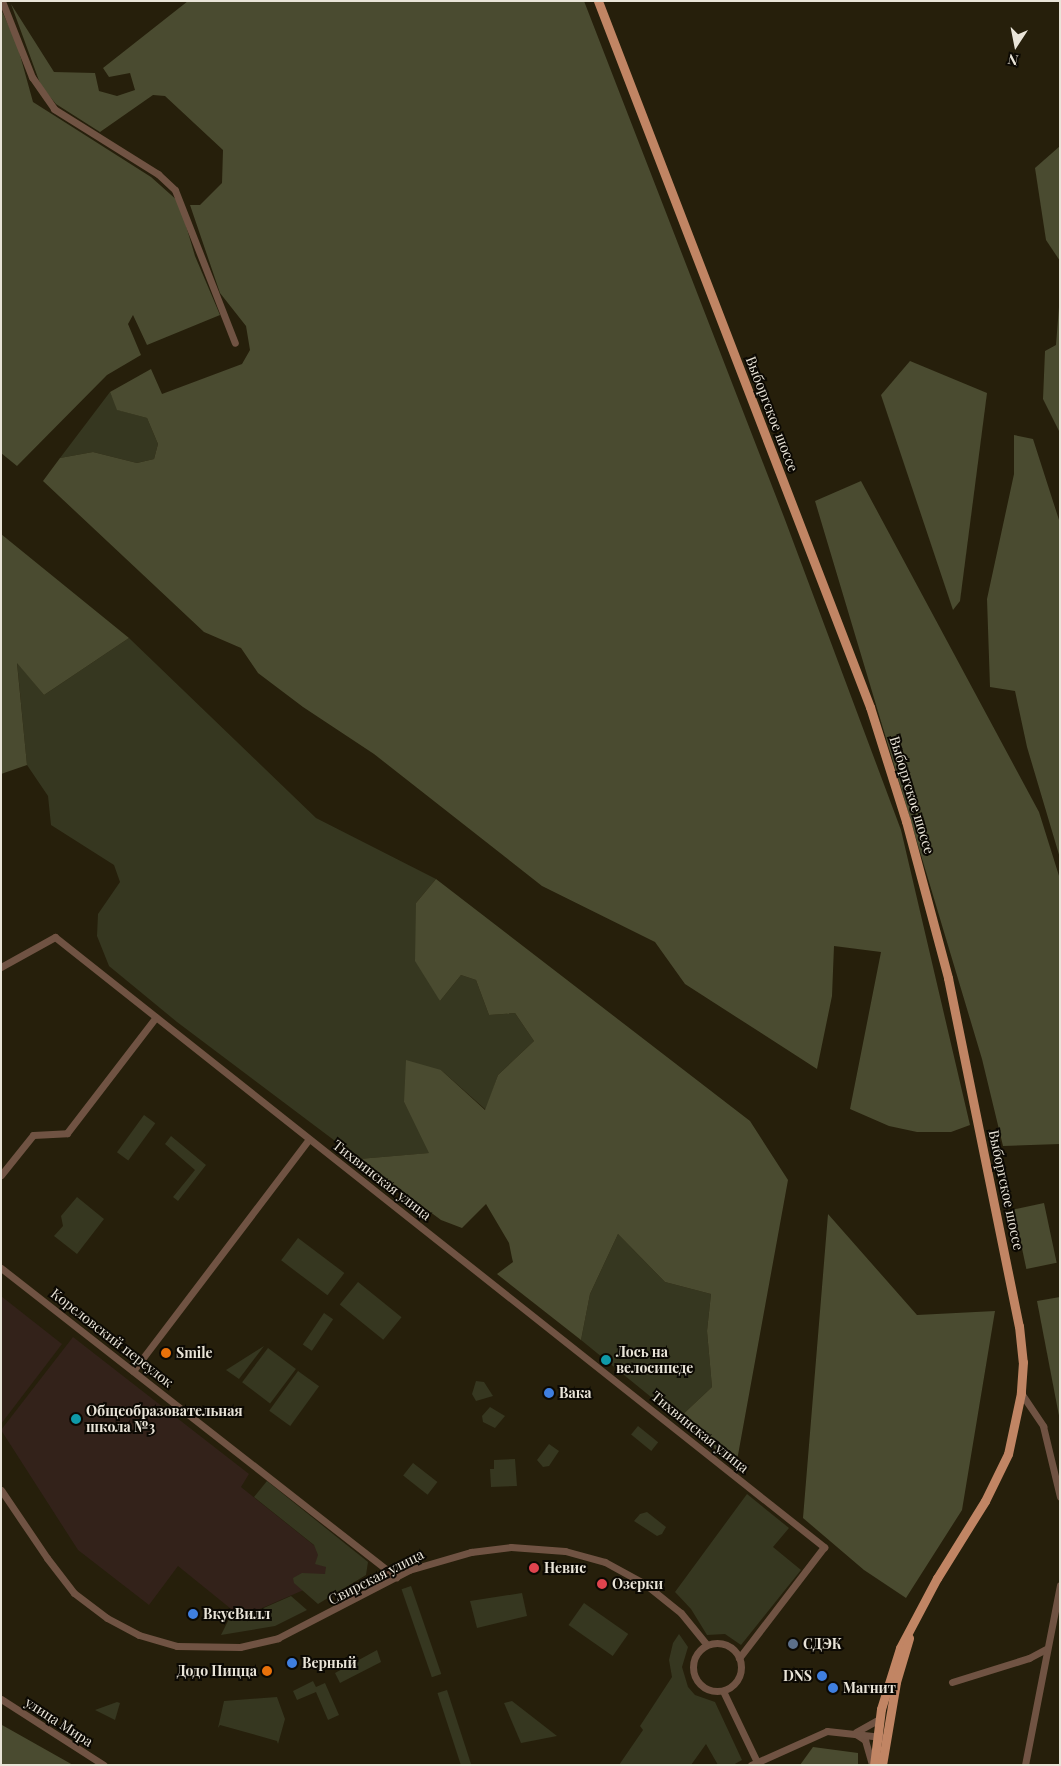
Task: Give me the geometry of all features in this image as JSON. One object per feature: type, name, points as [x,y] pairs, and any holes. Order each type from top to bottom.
[{"type":"main road","name":"Выборгское шоссе","points":[[598,1],[870,707],[912,838],[948,978],[1012,1283],[1023,1362],[1016,1428],[999,1476],[918,1612],[897,1656],[879,1719],[882,1765]]},
{"type":"main road","name":"Выборгское шоссе","points":[[873,1765],[918,1612]]},
{"type":"street","points":[[2,1],[32,77],[54,108],[158,174],[175,190],[235,343]]},
{"type":"street","name":"Тихвинская улица","points":[[1,967],[55,936],[308,1139],[492,1281],[824,1547],[740,1658]]},
{"type":"street","points":[[1,1175],[33,1135],[67,1133],[156,1017]]},
{"type":"street","points":[[133,1371],[308,1139]]},
{"type":"street","name":"Кореловский переулок","points":[[1,1268],[396,1577]]},
{"type":"street","points":[[1021,1393],[1043,1426],[1060,1497]]},
{"type":"street","name":"Свирская улица","points":[[1,1490],[47,1558],[74,1593],[107,1618],[139,1635],[178,1646],[240,1647],[278,1638],[396,1577],[437,1560],[488,1549],[565,1551],[606,1562],[645,1584],[681,1613],[707,1645]]},
{"type":"street","points":[[1025,1765],[1046,1649],[1060,1585]]},
{"type":"street","points":[[707,1645],[726,1645],[740,1658],[738,1680],[722,1691],[712,1691],[696,1680],[694,1660],[707,1645]]},
{"type":"street","points":[[952,1682],[1029,1658],[1046,1649]]},
{"type":"street","points":[[722,1691],[754,1763],[816,1734],[853,1732],[881,1736]]},
{"type":"street","name":"улица Мира","points":[[1,1699],[104,1765]]},
{"type":"street","points":[[853,1732],[879,1719]]},
{"type":"street","points":[[853,1732],[865,1740],[873,1765]]},
{"type":"shaded area","points":[[1,1296],[62,1344],[1,1424]]},
{"type":"shaded area","points":[[73,1337],[249,1474],[241,1487],[331,1559],[329,1579],[241,1617],[178,1566],[149,1605],[78,1550],[1,1430]]},
{"type":"green space","points":[[188,1],[584,1],[784,517],[901,830],[970,1125],[951,1132],[917,1132],[889,1126],[850,1109],[881,952],[834,946],[832,996],[817,1069],[685,984],[655,942],[542,886],[374,754],[303,707],[258,673],[241,648],[204,632],[43,481],[60,458],[93,452],[137,463],[154,459],[158,444],[147,418],[117,410],[110,392],[151,369],[162,394],[242,364],[250,350],[246,326],[220,293],[190,205],[200,205],[222,183],[223,150],[165,96],[153,95],[100,132],[56,104],[41,86],[11,4],[54,72],[95,73],[99,91],[117,96],[135,90],[130,73],[109,77],[103,68]]},
{"type":"green space","points":[[1,9],[17,44],[33,102],[151,177],[179,202],[195,256],[220,315],[147,345],[133,315],[128,324],[141,355],[107,375],[17,466],[1,453]]},
{"type":"green space","points":[[1060,146],[1060,261],[1046,240],[1035,168]]},
{"type":"green space","points":[[1060,294],[1060,433],[1043,399],[1045,351],[1056,345]]},
{"type":"green space","points":[[910,361],[987,393],[960,601],[953,610],[881,395]]},
{"type":"green space","points":[[110,392],[118,410],[147,418],[158,444],[154,459],[137,463],[93,452],[60,458]]},
{"type":"green space","points":[[1014,435],[1033,439],[1060,523],[1060,858],[1027,747],[1015,691],[990,687],[987,599],[1014,474]]},
{"type":"green space","points":[[861,481],[1039,812],[1060,879],[1060,1144],[1003,1146],[982,1059],[815,501]]},
{"type":"green space","points":[[1,534],[129,638],[44,695],[17,663],[27,765],[1,774]]},
{"type":"green space","points":[[129,638],[316,818],[436,879],[416,903],[440,1001],[461,975],[476,980],[489,1015],[515,1013],[534,1041],[498,1075],[486,1110],[441,1070],[404,1102],[430,1153],[359,1159],[177,1022],[109,966],[97,936],[98,914],[120,882],[114,865],[51,825],[48,796],[27,765],[17,662],[44,695]]},
{"type":"green space","points":[[436,879],[750,1121],[788,1180],[736,1466],[678,1419],[712,1387],[707,1331],[711,1294],[665,1282],[618,1234],[590,1294],[581,1340],[497,1274],[513,1262],[509,1243],[486,1204],[462,1228],[441,1220],[359,1159],[429,1153],[404,1102],[406,1060],[441,1070],[485,1110],[498,1075],[534,1041],[515,1013],[489,1015],[476,980],[461,975],[440,1001],[415,961],[416,903]]},
{"type":"green space","points":[[144,1115],[155,1123],[128,1160],[117,1152]]},
{"type":"green space","points":[[171,1136],[206,1165],[178,1201],[173,1197],[195,1170],[165,1144]]},
{"type":"green space","points":[[77,1197],[104,1219],[77,1254],[54,1236],[63,1226],[61,1216]]},
{"type":"green space","points":[[1044,1203],[1057,1263],[1026,1269],[1014,1209]]},
{"type":"green space","points":[[828,1214],[917,1315],[995,1311],[962,1510],[906,1598],[864,1570],[803,1518]]},
{"type":"green space","points":[[618,1234],[665,1282],[711,1294],[707,1331],[712,1387],[678,1419],[581,1340],[590,1294]]},
{"type":"green space","points":[[298,1238],[344,1273],[327,1295],[281,1260]]},
{"type":"green space","points":[[358,1282],[402,1317],[383,1340],[340,1305]]},
{"type":"green space","points":[[1060,1297],[1060,1421],[1037,1301]]},
{"type":"green space","points":[[324,1313],[333,1319],[312,1351],[303,1345]]},
{"type":"green space","points":[[264,1346],[239,1379],[226,1370]]},
{"type":"green space","points":[[268,1348],[296,1369],[270,1403],[242,1382]]},
{"type":"green space","points":[[298,1371],[319,1386],[290,1426],[269,1411]]},
{"type":"green space","points":[[476,1381],[484,1382],[493,1396],[476,1401],[472,1394]]},
{"type":"green space","points":[[490,1407],[505,1416],[495,1428],[483,1422],[482,1416]]},
{"type":"green space","points":[[638,1426],[658,1442],[651,1451],[631,1435]]},
{"type":"green space","points":[[549,1444],[559,1451],[549,1466],[543,1467],[537,1460]]},
{"type":"green space","points":[[515,1459],[517,1486],[491,1487],[490,1469],[494,1469],[494,1460]]},
{"type":"green space","points":[[413,1463],[437,1482],[428,1495],[403,1476]]},
{"type":"green space","points":[[267,1481],[368,1562],[366,1575],[318,1604],[294,1583],[293,1578],[302,1573],[325,1574],[326,1567],[315,1564],[318,1555],[314,1545],[254,1497]]},
{"type":"green space","points":[[747,1494],[789,1528],[773,1547],[801,1570],[741,1645],[725,1634],[707,1635],[691,1609],[675,1592]]},
{"type":"green space","points":[[647,1512],[666,1527],[662,1534],[657,1536],[634,1521],[640,1514]]},
{"type":"green space","points":[[411,1586],[441,1674],[432,1677],[402,1589]]},
{"type":"green space","points":[[522,1593],[527,1616],[477,1628],[470,1601]]},
{"type":"green space","points":[[291,1596],[307,1610],[275,1626],[221,1635],[233,1611],[241,1618]]},
{"type":"green space","points":[[584,1603],[628,1634],[613,1656],[569,1625]]},
{"type":"green space","points":[[679,1634],[688,1647],[682,1667],[688,1687],[695,1695],[715,1702],[742,1760],[733,1765],[718,1765],[706,1744],[691,1765],[619,1765],[643,1730],[640,1726],[672,1677],[669,1660],[673,1643]]},
{"type":"green space","points":[[377,1650],[381,1662],[340,1683],[335,1673]]},
{"type":"green space","points":[[313,1681],[316,1687],[325,1683],[339,1715],[328,1720],[316,1692],[297,1700],[293,1691]]},
{"type":"green space","points":[[447,1690],[471,1765],[461,1765],[437,1693]]},
{"type":"green space","points":[[277,1697],[285,1719],[278,1744],[277,1741],[220,1725],[218,1728],[224,1701]]},
{"type":"green space","points":[[512,1701],[557,1736],[521,1743],[504,1703]]},
{"type":"green space","points":[[117,1702],[120,1703],[115,1720],[95,1710]]},
{"type":"green space","points":[[2,1725],[73,1765],[1,1765]]},
{"type":"green space","points":[[813,1747],[858,1753],[858,1765],[800,1765]]},
{"type":"place","name":"Smile","points":[[166,1353]]},
{"type":"place","name":"Лось на велосипеде","points":[[606,1360]]},
{"type":"place","name":"Вака","points":[[549,1393]]},
{"type":"place","name":"Общеобразовательная школа №3","points":[[76,1419]]},
{"type":"place","name":"Невис","points":[[534,1568]]},
{"type":"place","name":"Озерки","points":[[602,1584]]},
{"type":"place","name":"ВкусВилл","points":[[193,1614]]},
{"type":"place","name":"СДЭК","points":[[793,1644]]},
{"type":"place","name":"Верный","points":[[292,1663]]},
{"type":"place","name":"Додо Пицца","points":[[267,1671]]},
{"type":"place","name":"DNS","points":[[822,1676]]},
{"type":"place","name":"Магнит","points":[[833,1688]]}]
